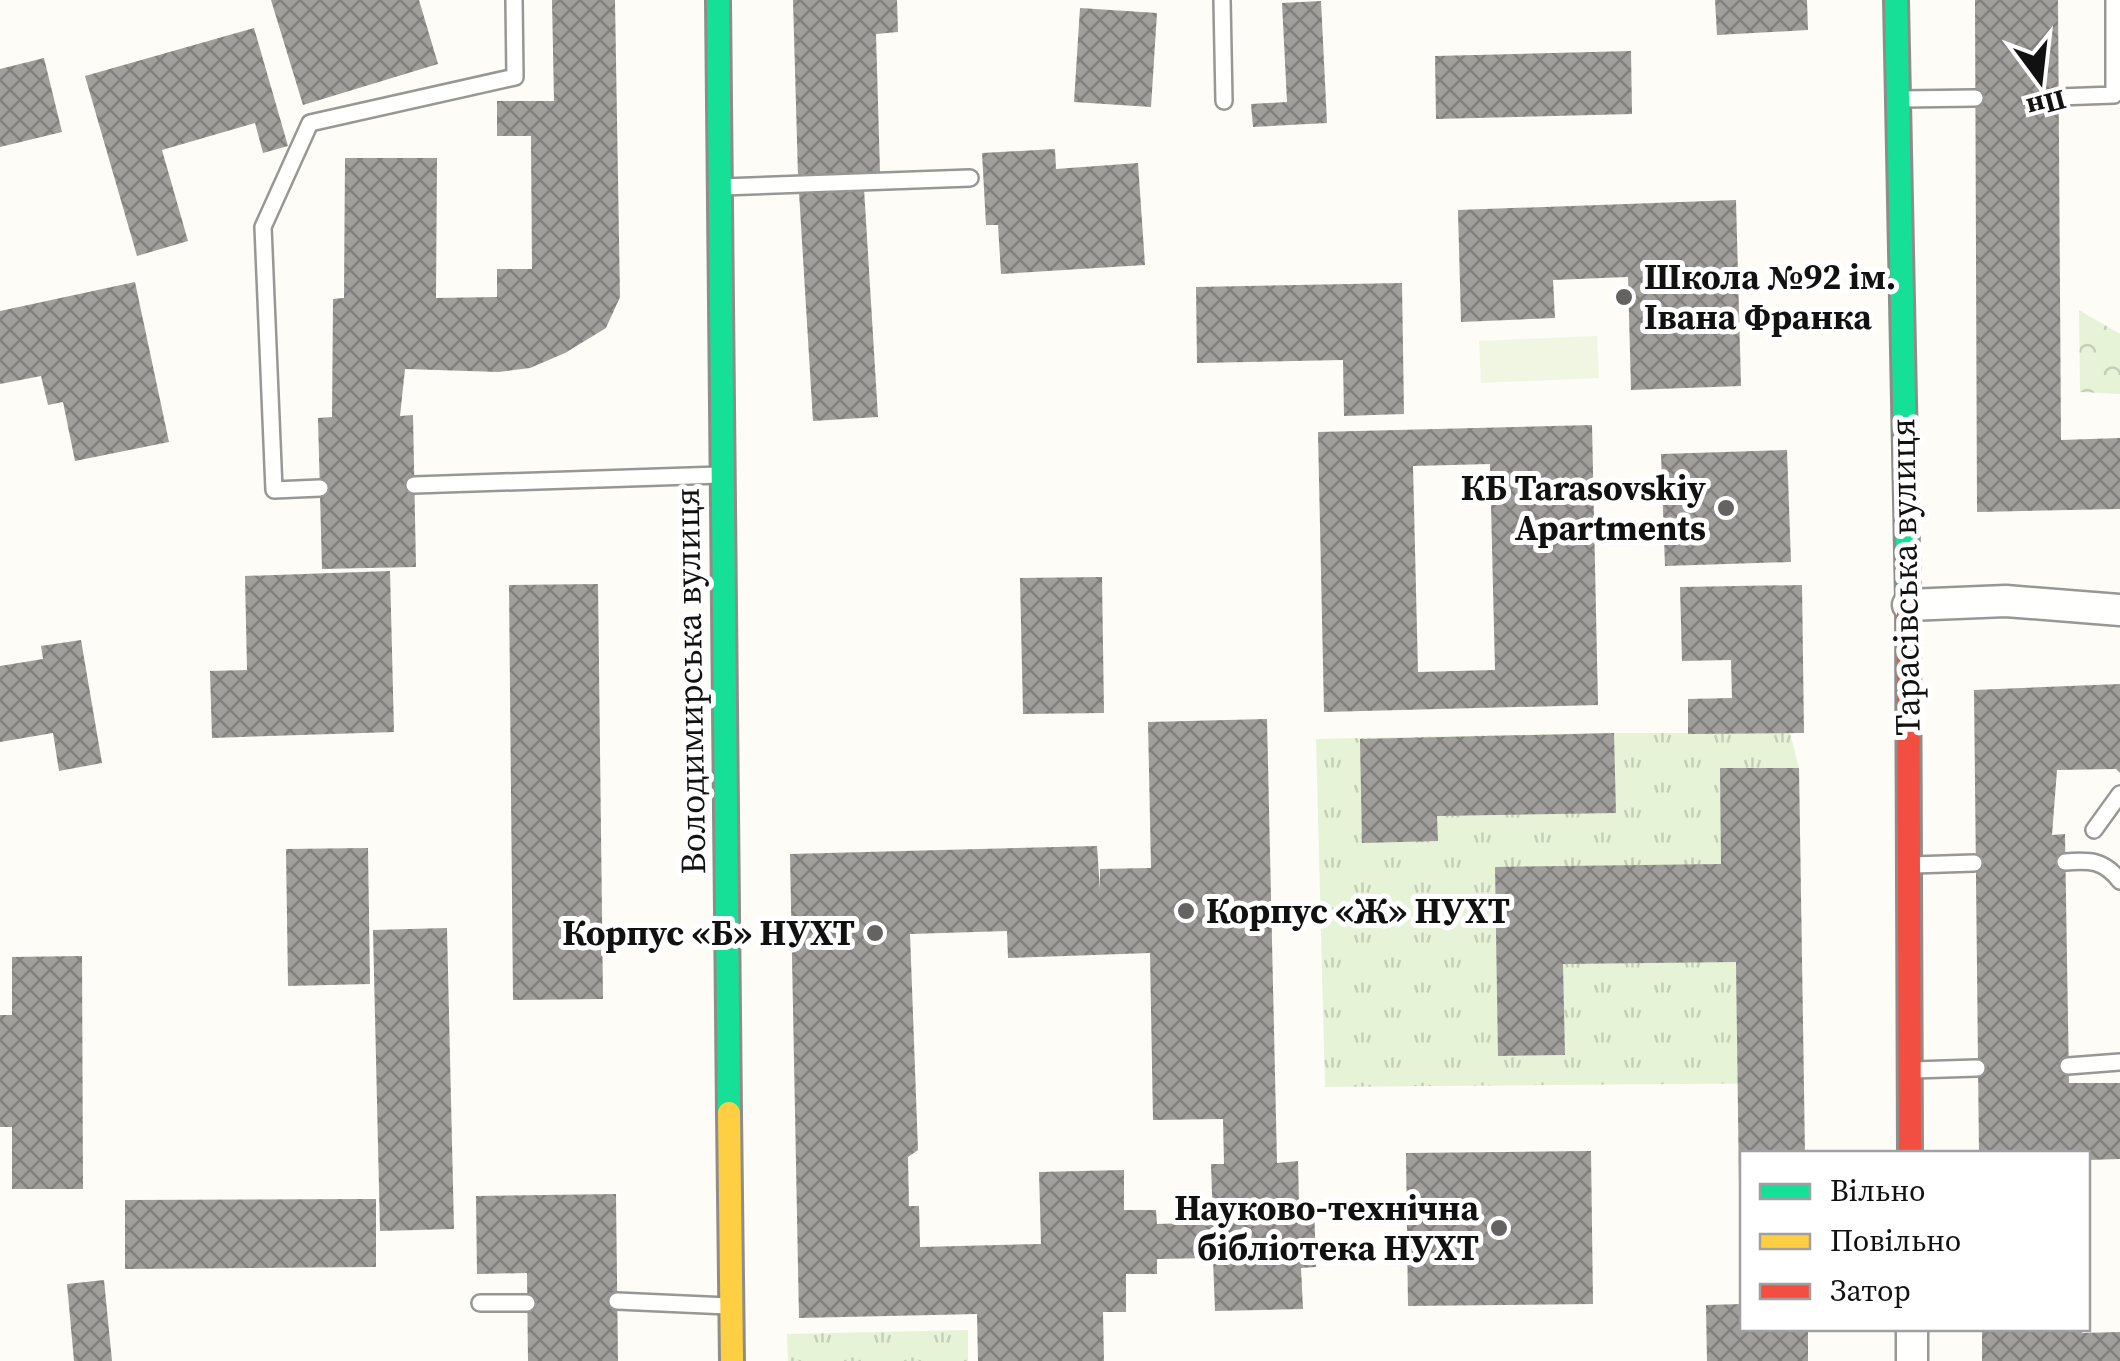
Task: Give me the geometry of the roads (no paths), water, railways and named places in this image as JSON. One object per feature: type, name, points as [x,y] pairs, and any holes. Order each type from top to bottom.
[{"type":"street","name":"Володимирська вулиця","points":[[718,0],[732,1361]]},
{"type":"street","name":"Тарасівська вулиця","points":[[1896,0],[1908,604],[1910,1151]]},
{"type":"street","points":[[1908,604],[2006,602],[2120,610]]},
{"type":"street","points":[[1912,1331],[1912,1361]]},
{"type":"lane","points":[[320,488],[274,490],[263,228],[310,123],[515,77],[514,0]]},
{"type":"lane","points":[[1222,0],[1224,101]]},
{"type":"lane","points":[[2058,96],[2114,95],[2114,0]]},
{"type":"lane","points":[[1898,99],[1975,98]]},
{"type":"lane","points":[[720,187],[970,178]]},
{"type":"lane","points":[[414,485],[722,475]]},
{"type":"lane","points":[[2094,830],[2120,794]]},
{"type":"lane","points":[[2065,862],[2084,860],[2108,866],[2120,881]]},
{"type":"lane","points":[[1908,865],[1974,864]]},
{"type":"lane","points":[[2068,1066],[2120,1062]]},
{"type":"lane","points":[[1909,1070],[1977,1068]]},
{"type":"lane","points":[[617,1301],[732,1306]]},
{"type":"lane","points":[[480,1304],[528,1303]]},
{"type":"place","name":"Школа №92 ім. Івана Франка","points":[[1624,297]]},
{"type":"place","name":"КБ Tarasovskiy Apartments","points":[[1726,508]]},
{"type":"place","name":"Корпус «Ж» НУХТ","points":[[1186,911]]},
{"type":"place","name":"Корпус «Б» НУХТ","points":[[875,933]]},
{"type":"place","name":"Науково-технічна бібліотека НУХТ","points":[[1499,1228]]}]
